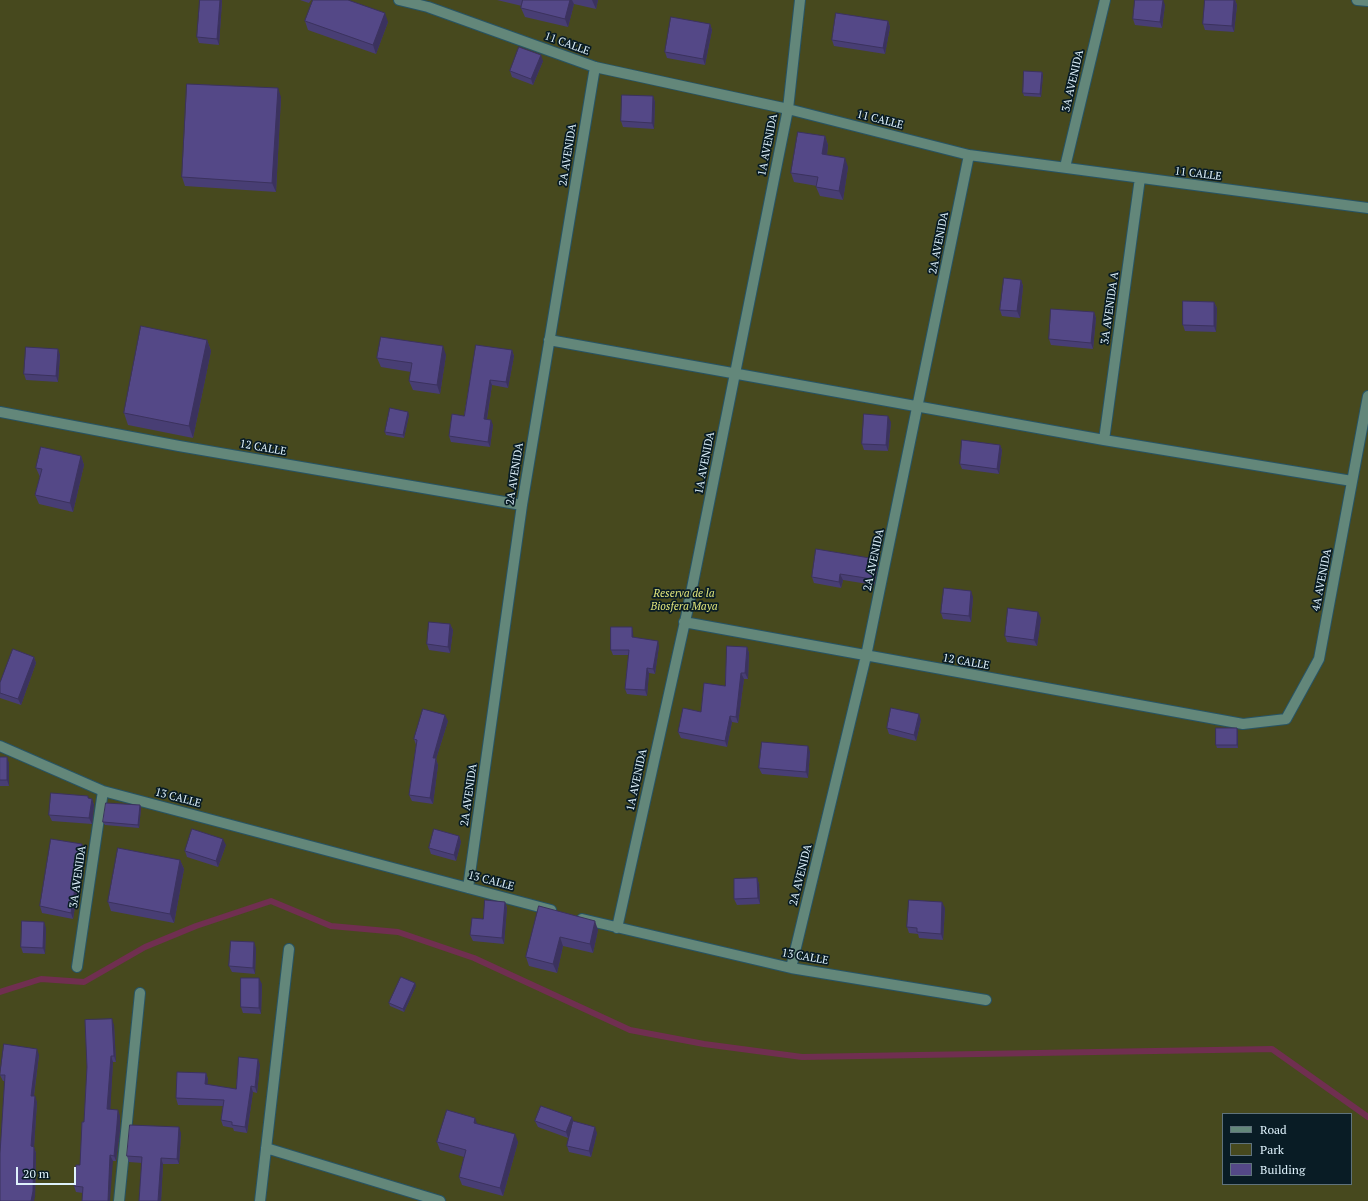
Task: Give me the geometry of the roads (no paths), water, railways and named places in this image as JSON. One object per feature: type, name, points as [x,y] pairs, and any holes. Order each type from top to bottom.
[{"type":"street","name":"11 CALLE","points":[[399,0],[429,4],[595,66],[788,109],[969,155],[1368,208]]},
{"type":"street","name":"1A AVENIDA","points":[[617,928],[684,622],[788,109],[800,0]]},
{"type":"street","name":"3A AVENIDA","points":[[1066,167],[1105,0]]},
{"type":"street","points":[[1357,0],[1368,1]]},
{"type":"street","name":"2A AVENIDA","points":[[468,888],[522,505],[595,66]]},
{"type":"street","name":"2A AVENIDA","points":[[791,968],[866,656],[969,155]]},
{"type":"street","name":"3A AVENIDA A","points":[[1104,440],[1140,178]]},
{"type":"street","points":[[549,340],[1104,440],[1352,481]]},
{"type":"street","name":"4A AVENIDA","points":[[1243,724],[1286,719],[1319,659],[1368,396]]},
{"type":"street","name":"12 CALLE","points":[[0,412],[187,448],[522,505]]},
{"type":"street","name":"12 CALLE","points":[[684,622],[1243,724]]},
{"type":"street","name":"13 CALLE","points":[[0,746],[103,791],[617,928],[791,968],[986,1000]]},
{"type":"street","name":"3A AVENIDA","points":[[77,967],[103,791]]},
{"type":"street","points":[[260,1201],[289,948]]},
{"type":"street","points":[[119,1201],[140,993]]},
{"type":"street","points":[[266,1148],[440,1201]]},
{"type":"waterway","points":[[0,992],[41,979],[84,982],[145,947],[196,926],[271,901],[331,926],[398,932],[474,958],[630,1030],[704,1044],[802,1057],[1272,1049],[1368,1117]]},
{"type":"park label","name":"Reserva de la Biosfera Maya","points":[[684,600]]}]
